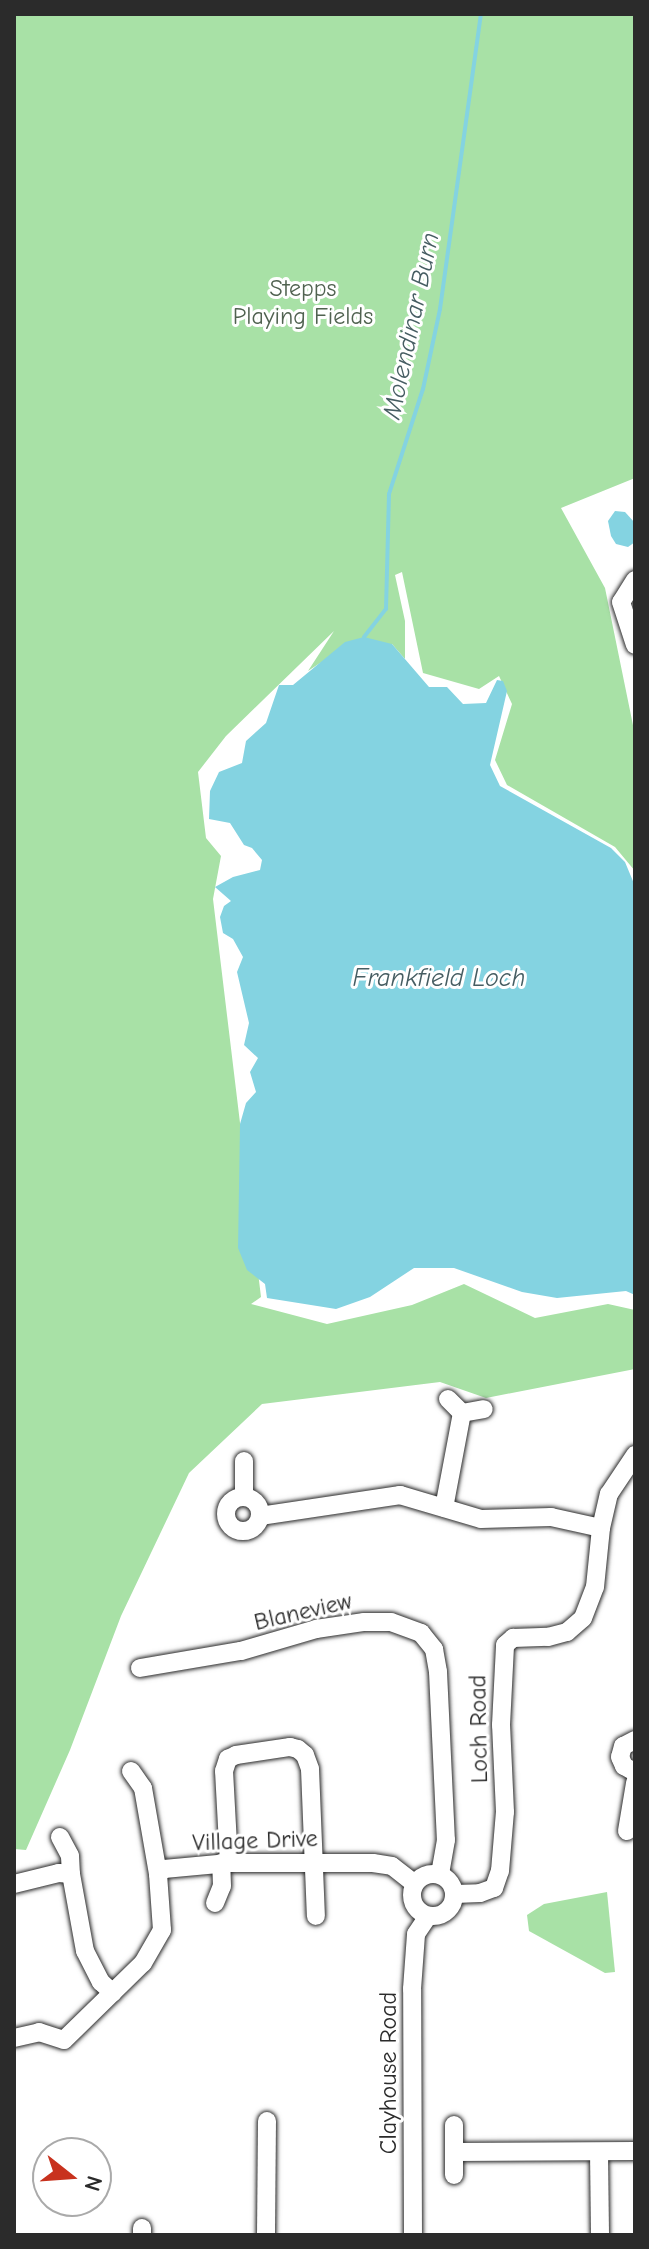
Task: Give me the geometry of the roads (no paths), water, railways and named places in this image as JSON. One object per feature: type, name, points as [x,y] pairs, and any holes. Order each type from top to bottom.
[{"type":"street","points":[[635,580],[621,602],[635,645]]},
{"type":"street","points":[[448,1399],[462,1413]]},
{"type":"street","points":[[462,1413],[484,1409]]},
{"type":"street","points":[[444,1508],[462,1413]]},
{"type":"street","points":[[244,1461],[244,1497]]},
{"type":"street","name":"Loch Road","points":[[455,1894],[480,1893],[494,1888],[500,1871],[505,1812],[501,1725],[505,1645],[513,1638],[548,1637],[567,1632],[583,1618],[595,1587],[601,1528],[609,1494],[632,1464]]},
{"type":"street","points":[[260,1516],[400,1495],[481,1519],[551,1517],[601,1528]]},
{"type":"street","points":[[244,1497],[257,1505],[260,1516],[255,1526],[245,1531],[229,1525],[226,1509],[233,1500],[244,1497]]},
{"type":"street","name":"Blaneview","points":[[140,1668],[241,1651],[316,1629],[364,1622],[391,1622],[421,1633],[434,1649],[438,1672],[446,1840],[440,1874]]},
{"type":"street","points":[[635,1740],[623,1746],[620,1757],[624,1766],[635,1772]]},
{"type":"street","points":[[215,1903],[222,1886],[225,1863],[224,1771],[228,1759],[236,1755],[290,1747],[305,1755],[310,1769],[316,1916]]},
{"type":"street","points":[[14,2038],[39,2032],[64,2040],[143,1963],[162,1930],[158,1874],[143,1788],[131,1771]]},
{"type":"street","points":[[627,1831],[635,1783]]},
{"type":"street","points":[[60,1837],[70,1856],[85,1951],[101,1982],[113,1993]]},
{"type":"street","name":"Village Drive","points":[[158,1874],[164,1869],[225,1863],[383,1863],[392,1866],[415,1884]]},
{"type":"street","points":[[14,1884],[59,1873],[71,1874]]},
{"type":"street","points":[[426,1874],[440,1874],[453,1886],[455,1894],[448,1911],[428,1916],[418,1910],[412,1901],[415,1884],[426,1874]]},
{"type":"street","name":"Clayhouse Road","points":[[413,2235],[412,1989],[416,1934],[428,1916]]},
{"type":"street","points":[[266,2235],[267,2121]]},
{"type":"street","points":[[454,2125],[454,2175]]},
{"type":"street","points":[[454,2152],[635,2151]]},
{"type":"street","points":[[599,2152],[600,2235]]},
{"type":"water","points":[[615,511],[625,512],[635,523],[635,542],[628,547],[616,544],[611,536],[608,521]]},
{"type":"water","name":"Frankfield Loch","points":[[364,637],[392,644],[429,687],[447,687],[463,704],[486,703],[497,680],[503,681],[507,691],[490,765],[500,786],[611,848],[625,862],[635,886],[635,1295],[626,1291],[557,1298],[522,1292],[454,1268],[414,1268],[370,1297],[336,1309],[267,1298],[265,1284],[247,1270],[238,1248],[240,1124],[246,1103],[256,1092],[250,1072],[258,1058],[244,1045],[249,1023],[237,972],[243,957],[233,939],[223,933],[220,917],[224,906],[231,901],[215,887],[233,877],[260,870],[262,860],[252,848],[244,845],[230,823],[209,819],[210,791],[219,772],[242,763],[246,741],[266,723],[279,685],[293,685],[345,642]]},
{"type":"waterway","name":"Molendinar Burn","points":[[364,637],[386,609],[389,494],[423,389],[440,309],[481,14]]},
{"type":"park label","name":"Stepps Playing Fields","points":[[303,303]]}]
